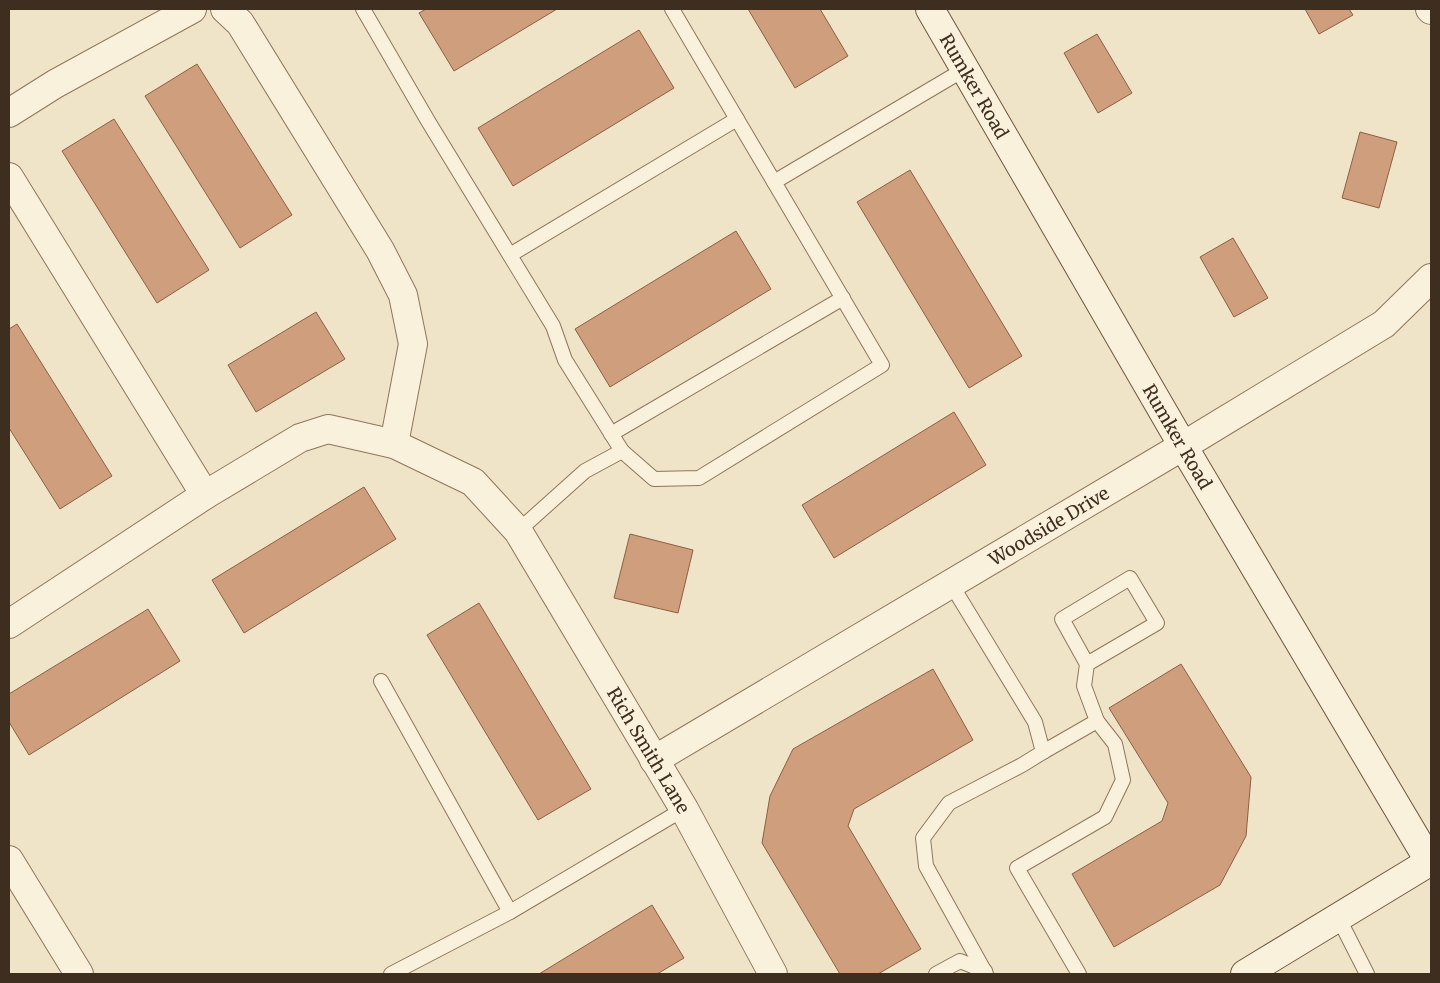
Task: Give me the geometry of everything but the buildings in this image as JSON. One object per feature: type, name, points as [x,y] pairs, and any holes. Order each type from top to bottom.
[{"type":"street","points":[[9,113],[55,84],[192,9]]},
{"type":"street","points":[[225,9],[245,32],[380,250],[403,295],[414,344],[394,444]]},
{"type":"street","name":"Rumker Road","points":[[930,9],[1183,446],[1431,862]]},
{"type":"street","points":[[9,177],[205,495]]},
{"type":"street","name":"Woodside Drive","points":[[654,760],[1183,446],[1384,324],[1431,278]]},
{"type":"street","name":"Rich Smith Lane","points":[[9,624],[205,495],[300,438],[328,430],[394,444],[473,482],[518,531],[684,809],[773,974]]},
{"type":"street","points":[[9,860],[78,974]]},
{"type":"street","points":[[1245,974],[1431,862]]},
{"type":"lane","points":[[364,9],[428,121],[553,326],[565,360],[622,451],[654,479],[699,478],[882,365],[672,9]]},
{"type":"lane","points":[[774,182],[965,69]]},
{"type":"lane","points":[[510,255],[737,119]]},
{"type":"lane","points":[[611,434],[843,298]]},
{"type":"lane","points":[[518,531],[586,471],[622,451]]},
{"type":"lane","points":[[1079,974],[1017,868],[1106,817],[1123,780],[1115,744],[1096,721],[1084,686],[1087,664],[1062,619],[1130,578],[1157,623],[1087,664]]},
{"type":"lane","points":[[951,584],[1035,722],[1043,752]]},
{"type":"lane","points":[[380,681],[510,912]]},
{"type":"lane","points":[[985,973],[926,866],[923,838],[949,803],[1022,765],[1096,721]]},
{"type":"lane","points":[[391,974],[409,970],[684,809]]},
{"type":"lane","points":[[1338,917],[1367,974]]},
{"type":"lane","points":[[936,974],[960,961],[985,973]]}]
